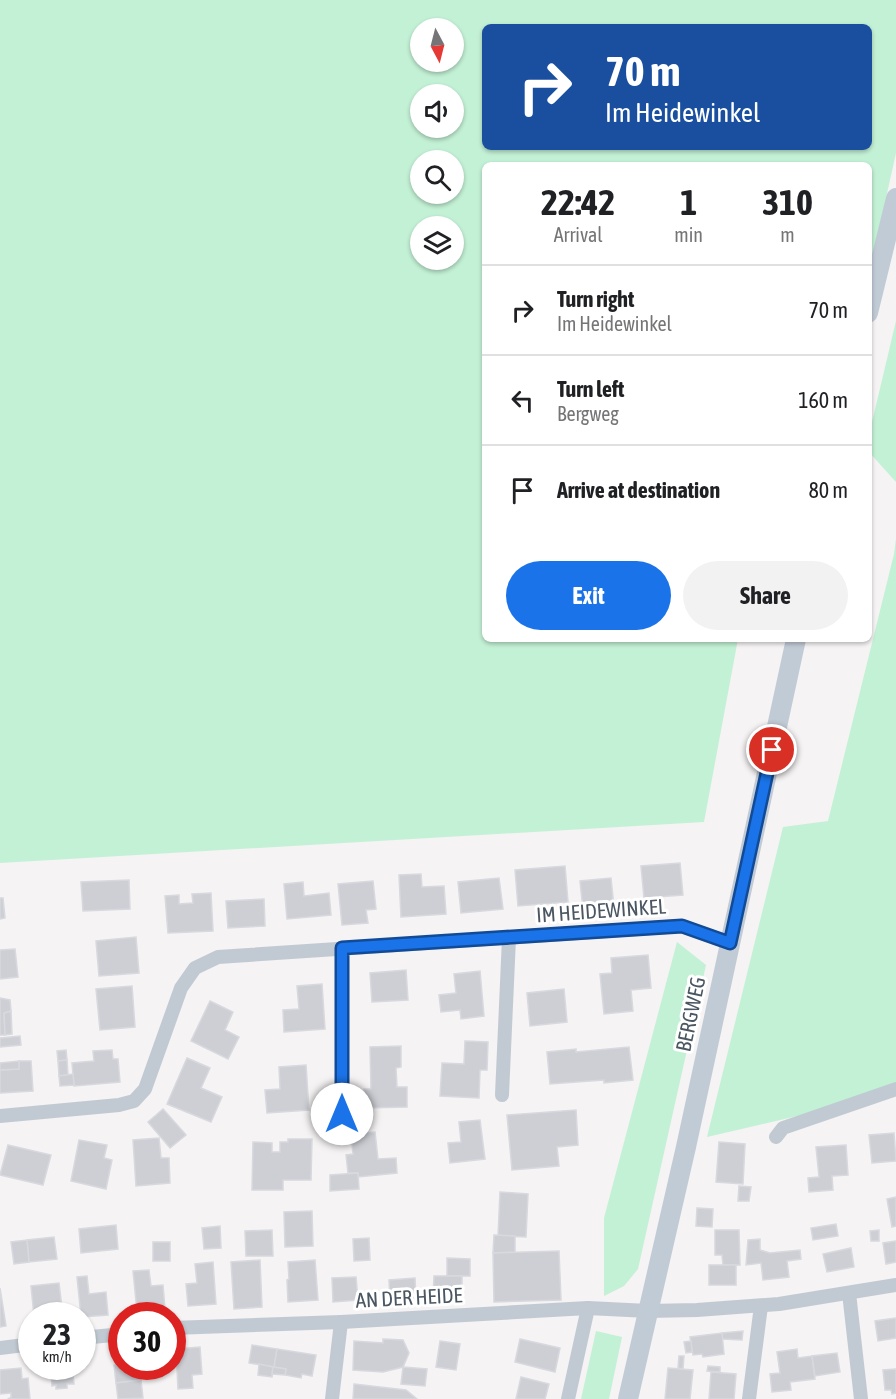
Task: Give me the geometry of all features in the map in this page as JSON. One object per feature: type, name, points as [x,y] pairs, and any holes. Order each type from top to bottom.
[{"type":"main road","points":[[872,297],[896,198]]},
{"type":"main road","name":"BERGWEG","points":[[628,1399],[795,642]]},
{"type":"street","name":"IM HEIDEWINKEL","points":[[0,1116],[119,1105],[134,1101],[145,1089],[181,988],[195,968],[218,957],[682,926],[730,943]]},
{"type":"street","name":"IM HEIDEWINKEL","points":[[502,1095],[509,938]]},
{"type":"street","points":[[342,948],[342,1114]]},
{"type":"street","points":[[776,1137],[783,1128],[896,1089]]},
{"type":"street","name":"AN DER HEIDE","points":[[186,1328],[342,1322],[588,1308],[648,1311],[697,1310],[761,1306],[896,1285]]},
{"type":"street","points":[[849,1293],[861,1399]]},
{"type":"street","points":[[749,1399],[761,1306]]},
{"type":"street","points":[[568,1399],[588,1308]]},
{"type":"street","points":[[332,1399],[342,1322]]},
{"type":"street","points":[[0,1348],[18,1346]]},
{"type":"green space","points":[[0,0],[896,0],[896,153],[872,261],[872,162],[482,162],[482,642],[737,642],[704,822],[0,863]]},
{"type":"green space","points":[[896,321],[896,482],[872,455],[872,422]]},
{"type":"green space","points":[[896,539],[896,1083],[810,1113],[707,1137],[783,827],[828,821]]},
{"type":"green space","points":[[677,942],[706,965],[638,1269],[624,1286],[604,1296],[604,1218]]},
{"type":"green space","points":[[596,1331],[622,1337],[609,1399],[581,1399]]},
{"type":"building","points":[[680,863],[683,895],[644,898],[641,866]]},
{"type":"building","points":[[565,866],[568,902],[518,906],[515,870]]},
{"type":"building","points":[[421,874],[422,887],[444,886],[446,914],[401,917],[399,875]]},
{"type":"building","points":[[499,878],[503,909],[461,913],[458,882]]},
{"type":"building","points":[[611,878],[614,907],[583,910],[580,881]]},
{"type":"building","points":[[129,880],[130,909],[83,911],[81,882]]},
{"type":"building","points":[[373,881],[376,909],[366,910],[368,923],[342,925],[338,884]]},
{"type":"building","points":[[303,882],[304,896],[329,893],[331,915],[287,919],[284,884]]},
{"type":"building","points":[[211,893],[213,931],[168,933],[165,896],[179,895],[179,904],[193,903],[192,894]]},
{"type":"building","points":[[0,898],[3,898],[5,918],[0,919]]},
{"type":"building","points":[[264,899],[265,926],[228,928],[226,901]]},
{"type":"building","points":[[136,937],[139,973],[99,976],[96,941]]},
{"type":"building","points":[[15,949],[18,977],[0,979],[0,950]]},
{"type":"building","points":[[648,955],[651,988],[631,990],[633,1011],[604,1014],[600,974],[612,973],[611,958]]},
{"type":"building","points":[[406,970],[408,1000],[372,1002],[370,973]]},
{"type":"building","points":[[480,971],[484,1016],[461,1019],[460,1010],[441,1012],[439,995],[456,993],[454,974]]},
{"type":"building","points":[[322,984],[325,1029],[284,1032],[283,1010],[299,1009],[297,986]]},
{"type":"building","points":[[132,986],[135,1027],[100,1030],[96,989]]},
{"type":"building","points":[[564,989],[567,1022],[530,1026],[527,993]]},
{"type":"building","points":[[0,998],[10,1000],[11,1011],[4,1013],[5,1035],[0,1035]]},
{"type":"building","points":[[210,1001],[233,1012],[225,1030],[239,1037],[228,1059],[191,1041]]},
{"type":"building","points":[[11,1011],[12,1034],[5,1035],[4,1013]]},
{"type":"building","points":[[20,1036],[21,1045],[0,1047],[0,1038]]},
{"type":"building","points":[[465,1041],[488,1042],[487,1070],[480,1070],[479,1098],[440,1096],[442,1063],[464,1064]]},
{"type":"building","points":[[401,1046],[401,1067],[396,1068],[397,1087],[407,1087],[407,1107],[365,1108],[364,1089],[371,1089],[370,1047]]},
{"type":"building","points":[[629,1047],[633,1080],[550,1084],[547,1052]]},
{"type":"building","points":[[66,1050],[67,1060],[58,1061],[57,1051]]},
{"type":"building","points":[[112,1050],[113,1059],[118,1059],[120,1082],[74,1086],[72,1063],[94,1061],[93,1051]]},
{"type":"building","points":[[187,1058],[210,1068],[201,1088],[222,1097],[211,1122],[167,1104]]},
{"type":"building","points":[[67,1060],[68,1075],[59,1076],[58,1061]]},
{"type":"building","points":[[19,1061],[31,1061],[33,1091],[0,1093],[0,1070],[19,1069]]},
{"type":"building","points":[[19,1061],[19,1069],[0,1070],[0,1063]]},
{"type":"building","points":[[306,1065],[309,1110],[267,1113],[265,1090],[280,1089],[279,1067]]},
{"type":"building","points":[[73,1074],[74,1085],[60,1086],[59,1076]]},
{"type":"building","points":[[163,1109],[186,1135],[170,1148],[148,1122]]},
{"type":"building","points":[[576,1110],[578,1145],[557,1147],[559,1166],[512,1170],[507,1115]]},
{"type":"building","points":[[480,1120],[485,1159],[450,1163],[448,1143],[461,1142],[459,1122]]},
{"type":"building","points":[[375,1132],[378,1159],[396,1158],[397,1173],[358,1177],[358,1173],[348,1173],[346,1155],[353,1154],[351,1134]]},
{"type":"building","points":[[894,1133],[896,1161],[872,1163],[869,1135]]},
{"type":"building","points":[[159,1138],[161,1158],[169,1158],[170,1183],[136,1186],[133,1140]]},
{"type":"building","points":[[288,1139],[312,1139],[311,1180],[283,1180],[283,1190],[252,1190],[253,1142],[272,1143],[272,1152],[280,1152],[280,1142],[288,1142]]},
{"type":"building","points":[[79,1140],[107,1145],[104,1158],[112,1160],[106,1189],[71,1181]]},
{"type":"building","points":[[719,1142],[745,1144],[743,1184],[716,1182]]},
{"type":"building","points":[[8,1145],[51,1155],[43,1185],[0,1175]]},
{"type":"building","points":[[846,1145],[848,1175],[832,1176],[833,1190],[809,1192],[808,1178],[819,1177],[816,1147]]},
{"type":"building","points":[[358,1173],[359,1189],[330,1191],[330,1175]]},
{"type":"building","points":[[739,1186],[751,1187],[749,1201],[738,1201]]},
{"type":"building","points":[[500,1192],[528,1194],[526,1237],[498,1236]]},
{"type":"building","points":[[896,1197],[896,1226],[892,1227],[887,1199]]},
{"type":"building","points":[[697,1208],[713,1209],[712,1227],[696,1226]]},
{"type":"building","points":[[312,1211],[313,1246],[285,1247],[284,1212]]},
{"type":"building","points":[[836,1224],[838,1236],[813,1240],[811,1228]]},
{"type":"building","points":[[116,1225],[118,1249],[81,1253],[79,1229]]},
{"type":"building","points":[[220,1226],[221,1248],[204,1249],[202,1228]]},
{"type":"building","points":[[272,1230],[273,1256],[246,1256],[245,1231]]},
{"type":"building","points":[[715,1230],[739,1230],[740,1265],[723,1265],[722,1255],[715,1255]]},
{"type":"building","points":[[879,1230],[879,1241],[871,1241],[870,1231]]},
{"type":"building","points":[[494,1235],[515,1236],[515,1252],[493,1253]]},
{"type":"building","points":[[54,1237],[57,1259],[29,1262],[27,1240]]},
{"type":"building","points":[[369,1238],[370,1260],[354,1261],[353,1239]]},
{"type":"building","points":[[760,1239],[760,1250],[770,1253],[800,1250],[801,1259],[787,1261],[789,1277],[763,1280],[761,1263],[746,1265],[748,1240]]},
{"type":"building","points":[[27,1240],[29,1262],[14,1264],[11,1242]]},
{"type":"building","points":[[896,1241],[896,1262],[886,1264],[883,1243]]},
{"type":"building","points":[[153,1242],[170,1242],[170,1261],[153,1261]]},
{"type":"building","points":[[851,1248],[854,1267],[827,1272],[823,1254]]},
{"type":"building","points":[[559,1251],[561,1300],[494,1302],[493,1253]]},
{"type":"building","points":[[447,1258],[470,1259],[470,1276],[447,1276]]},
{"type":"building","points":[[260,1260],[262,1307],[234,1309],[231,1262]]},
{"type":"building","points":[[315,1260],[318,1300],[288,1302],[288,1262]]},
{"type":"building","points":[[213,1262],[216,1304],[188,1306],[186,1284],[197,1283],[195,1264]]},
{"type":"building","points":[[709,1265],[736,1265],[736,1285],[709,1285]]},
{"type":"building","points":[[149,1270],[151,1286],[163,1285],[164,1302],[136,1302],[133,1271]]},
{"type":"building","points":[[87,1276],[89,1294],[106,1292],[108,1315],[96,1316],[96,1302],[80,1302],[77,1277]]},
{"type":"building","points":[[434,1276],[462,1276],[462,1298],[433,1298]]},
{"type":"building","points":[[356,1277],[358,1300],[333,1302],[332,1278]]},
{"type":"building","points":[[415,1278],[416,1299],[390,1301],[389,1280]]},
{"type":"building","points":[[59,1283],[61,1302],[33,1302],[31,1286]]},
{"type":"building","points":[[0,1288],[6,1326],[0,1327]]},
{"type":"building","points":[[896,1318],[896,1338],[878,1341],[875,1321]]},
{"type":"building","points":[[743,1331],[742,1340],[722,1339],[722,1333]]},
{"type":"building","points":[[722,1333],[724,1354],[703,1357],[702,1354],[693,1355],[690,1337]]},
{"type":"building","points":[[383,1339],[403,1340],[409,1353],[403,1367],[383,1372],[353,1370],[354,1341],[383,1343]]},
{"type":"building","points":[[520,1339],[560,1348],[555,1372],[515,1362]]},
{"type":"building","points":[[440,1341],[460,1344],[456,1370],[436,1367]]},
{"type":"building","points":[[691,1341],[692,1352],[686,1353],[684,1342]]},
{"type":"building","points":[[252,1345],[277,1349],[274,1367],[249,1363]]},
{"type":"building","points":[[200,1347],[202,1374],[192,1375],[193,1388],[178,1389],[178,1380],[186,1380],[186,1348]]},
{"type":"building","points":[[277,1349],[316,1355],[312,1376],[302,1374],[301,1378],[285,1375],[286,1369],[274,1367]]},
{"type":"building","points":[[797,1349],[798,1358],[812,1356],[815,1379],[790,1382],[791,1390],[772,1392],[770,1374],[780,1373],[777,1352]]},
{"type":"building","points":[[837,1353],[840,1372],[815,1376],[812,1356]]},
{"type":"building","points":[[679,1356],[684,1356],[683,1369],[678,1368]]},
{"type":"building","points":[[259,1364],[273,1367],[272,1377],[258,1375]]},
{"type":"building","points":[[708,1366],[720,1367],[720,1372],[707,1371]]},
{"type":"building","points":[[273,1367],[286,1369],[285,1375],[272,1374]]},
{"type":"building","points":[[403,1367],[427,1369],[425,1386],[401,1384]]},
{"type":"building","points":[[18,1368],[18,1380],[28,1380],[30,1399],[8,1399],[11,1393],[0,1394],[0,1370]]},
{"type":"building","points":[[668,1368],[693,1370],[690,1399],[665,1399]]},
{"type":"building","points":[[896,1369],[896,1393],[892,1394],[891,1390],[885,1390],[883,1370]]},
{"type":"building","points":[[711,1372],[736,1374],[734,1399],[709,1399]]},
{"type":"building","points":[[521,1377],[549,1384],[545,1399],[516,1399]]},
{"type":"building","points":[[51,1380],[74,1380],[74,1384],[67,1384],[67,1388],[56,1389],[56,1385],[52,1386]]},
{"type":"building","points":[[116,1380],[141,1380],[116,1383]]},
{"type":"building","points":[[141,1380],[143,1398],[118,1399],[116,1383]]},
{"type":"building","points":[[354,1384],[406,1390],[417,1399],[353,1399]]},
{"type":"route","points":[[342,1114],[342,948],[682,926],[730,943],[772,750]]}]
